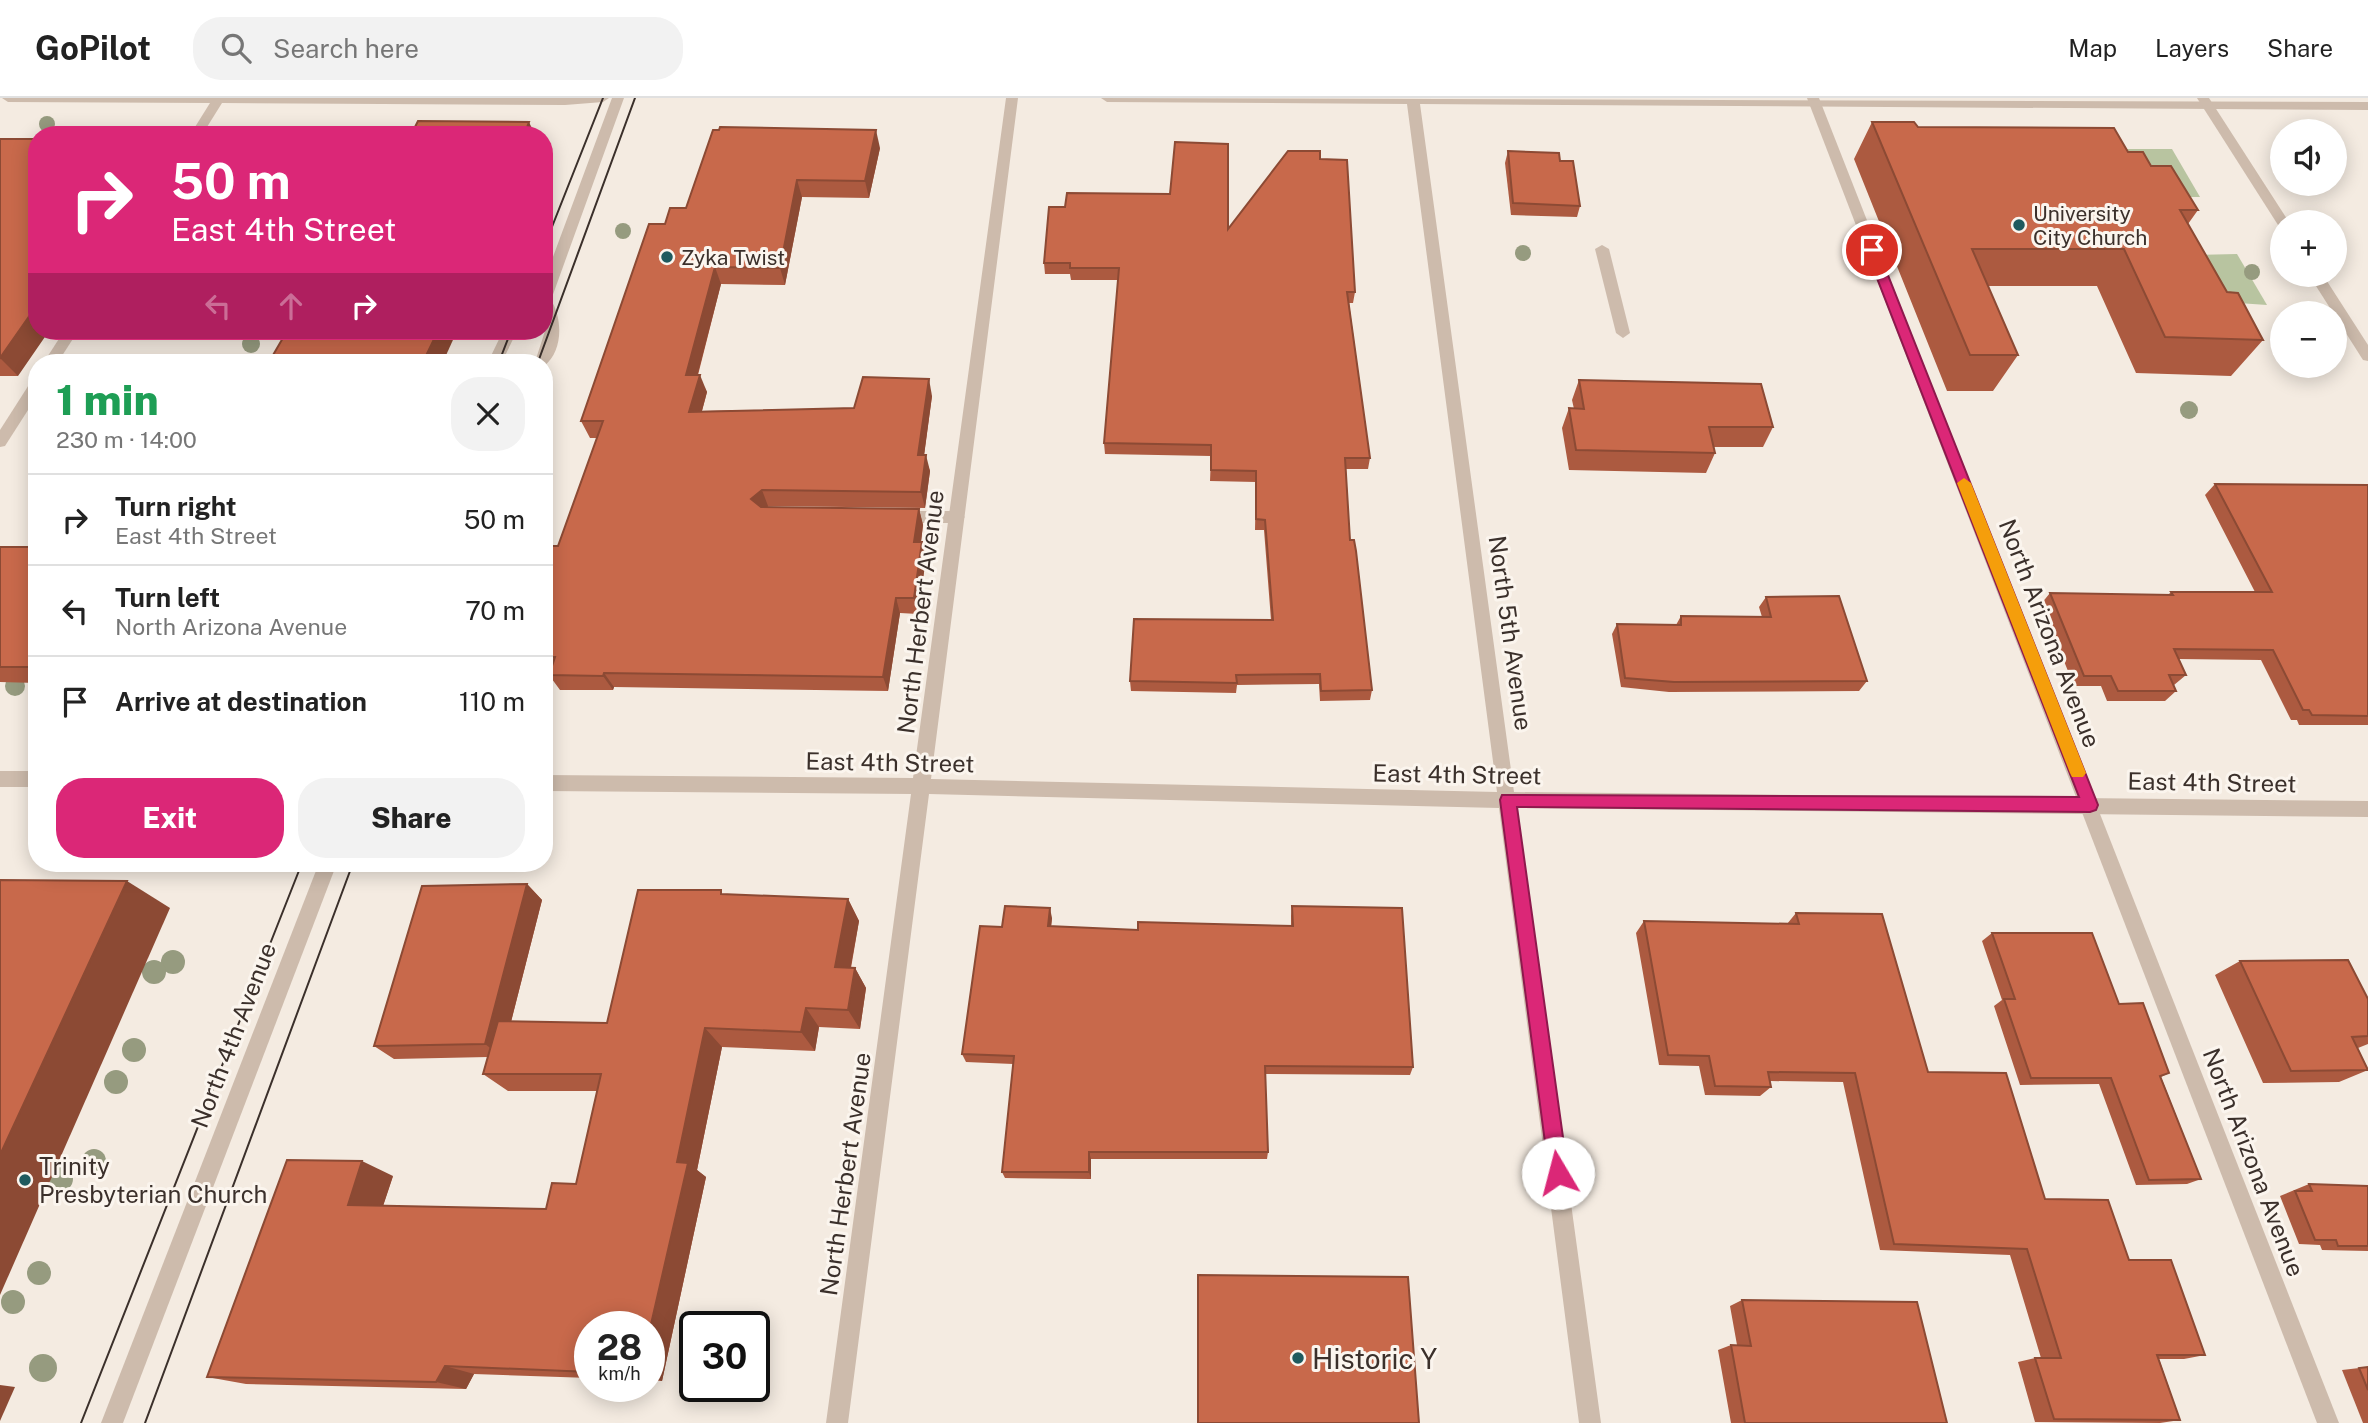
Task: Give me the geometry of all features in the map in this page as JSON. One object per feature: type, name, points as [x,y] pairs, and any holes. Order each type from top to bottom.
[{"type":"street","points":[[8,98],[565,101],[603,98]]},
{"type":"street","points":[[553,275],[618,98]]},
{"type":"street","name":"North Herbert Avenue","points":[[836,1423],[923,786],[1012,98]]},
{"type":"street","points":[[1107,98],[2205,101],[2368,106]]},
{"type":"street","points":[[202,126],[219,99]]},
{"type":"street","name":"North 5th Avenue","points":[[1413,100],[1590,1423]]},
{"type":"street","name":"North Arizona Avenue","points":[[1814,100],[2328,1423]]},
{"type":"street","points":[[2205,101],[2275,210]]},
{"type":"street","points":[[1602,249],[1623,333]]},
{"type":"street","points":[[2324,287],[2368,356]]},
{"type":"street","points":[[0,442],[28,398]]},
{"type":"street","points":[[876,516],[957,517]]},
{"type":"street","points":[[0,779],[28,779]]},
{"type":"street","name":"East 4th Street","points":[[553,783],[923,786],[1508,800],[2368,809]]},
{"type":"street","name":"North 4th Avenue","points":[[112,1423],[325,872]]},
{"type":"green space","points":[[2106,149],[2172,149],[2200,197],[2132,197]]},
{"type":"green space","points":[[2237,254],[2267,305],[2166,298],[2194,255]]},
{"type":"building","points":[[418,121],[529,122],[527,126],[416,126]]},
{"type":"building","points":[[1872,122],[1914,122],[1918,127],[2114,128],[2128,152],[2143,152],[2151,166],[2171,166],[2198,210],[2180,210],[2227,292],[2238,293],[2263,340],[2165,337],[2124,249],[1972,249],[2018,355],[1970,355]]},
{"type":"building","points":[[720,127],[876,130],[865,181],[797,180],[780,268],[715,267],[686,375],[700,375],[689,412],[854,408],[863,377],[929,379],[918,455],[926,455],[921,492],[762,490],[751,499],[761,507],[919,509],[914,542],[922,542],[914,598],[896,598],[883,677],[604,673],[603,676],[553,675],[553,546],[558,546],[603,421],[581,421],[649,224],[665,224],[670,208],[686,208],[713,130],[719,130]]},
{"type":"building","points":[[0,139],[28,139],[28,318],[0,358]]},
{"type":"building","points":[[1175,142],[1228,144],[1228,229],[1288,151],[1320,151],[1320,159],[1347,160],[1355,292],[1347,292],[1370,458],[1345,458],[1350,540],[1354,540],[1356,551],[1372,690],[1321,691],[1320,674],[1236,675],[1237,683],[1130,681],[1134,619],[1273,620],[1265,520],[1256,519],[1256,471],[1211,470],[1211,445],[1104,443],[1119,268],[1070,268],[1070,263],[1044,263],[1049,207],[1065,207],[1067,193],[1170,194]]},
{"type":"building","points":[[1508,151],[1559,153],[1560,161],[1573,161],[1580,206],[1513,203]]},
{"type":"building","points":[[282,340],[434,340],[427,354],[274,354]]},
{"type":"building","points":[[1579,380],[1761,384],[1773,427],[1709,427],[1715,453],[1576,450],[1569,408],[1584,409]]},
{"type":"building","points":[[2215,484],[2368,485],[2368,716],[2312,715],[2309,710],[2303,710],[2273,650],[2174,649],[2186,675],[2169,675],[2176,691],[2118,691],[2111,676],[2084,676],[2050,593],[2173,595],[2171,592],[2272,592]]},
{"type":"building","points":[[0,547],[28,547],[28,667],[0,667]]},
{"type":"building","points":[[1839,596],[1867,681],[1674,682],[1625,678],[1617,624],[1681,625],[1681,616],[1771,617],[1766,597]]},
{"type":"building","points":[[0,880],[127,881],[0,1155]]},
{"type":"building","points":[[527,884],[485,1044],[374,1046],[422,886]]},
{"type":"building","points":[[638,890],[721,890],[721,894],[848,899],[835,967],[855,968],[848,1010],[806,1008],[801,1032],[705,1028],[677,1162],[688,1163],[654,1311],[574,1311],[574,1371],[445,1366],[436,1382],[207,1377],[287,1160],[362,1161],[348,1205],[546,1209],[552,1183],[576,1184],[601,1074],[483,1074],[498,1021],[607,1023]]},
{"type":"building","points":[[1005,906],[1050,908],[1048,926],[1138,930],[1138,922],[1293,926],[1292,906],[1402,908],[1413,1067],[1265,1066],[1268,1152],[1089,1152],[1089,1172],[1002,1172],[1014,1056],[962,1054],[980,926],[1002,927]]},
{"type":"building","points":[[1796,913],[1882,914],[1928,1072],[2006,1073],[2045,1199],[2108,1200],[2129,1260],[2171,1260],[2205,1355],[2157,1355],[2180,1420],[2054,1419],[2035,1358],[2061,1358],[2027,1249],[1894,1244],[1855,1073],[1768,1072],[1771,1087],[1715,1086],[1709,1056],[1668,1055],[1644,921],[1799,924]]},
{"type":"building","points":[[1992,933],[2092,933],[2119,1004],[2143,1003],[2169,1073],[2160,1076],[2201,1179],[2149,1180],[2111,1078],[2031,1078],[2004,999],[2015,999]]},
{"type":"building","points":[[2348,960],[2368,999],[2368,1036],[2352,1037],[2368,1070],[2291,1071],[2240,961]]},
{"type":"building","points":[[2309,1184],[2368,1186],[2368,1246],[2338,1246],[2336,1240],[2315,1240],[2295,1191],[2312,1191]]},
{"type":"building","name":"Historic Y","points":[[1198,1275],[1408,1277],[1419,1423],[1198,1423]]},
{"type":"building","points":[[1742,1300],[1917,1302],[1947,1423],[1745,1423],[1731,1345],[1751,1346]]},
{"type":"building","points":[[2368,1367],[2368,1390],[2359,1368]]},
{"type":"tram line","points":[[553,224],[603,98]]},
{"type":"tram line","points":[[553,321],[635,98]]},
{"type":"tram line","points":[[502,354],[508,340]]},
{"type":"tram line","points":[[541,354],[546,340]]},
{"type":"tram line","points":[[81,1423],[298,872]]},
{"type":"tram line","points":[[145,1423],[350,872]]},
{"type":"slow traffic","points":[[1964,483],[2078,773]]},
{"type":"place","name":"University City Church","points":[[2019,225]]},
{"type":"place","name":"Zyka Twist","points":[[667,257]]},
{"type":"place","name":"Trinity Presbyterian Church","points":[[25,1180]]},
{"type":"place","name":"Historic Y","points":[[1298,1358]]},
{"type":"route","points":[[1558,1173],[1508,800],[2090,805],[1872,250]]}]
